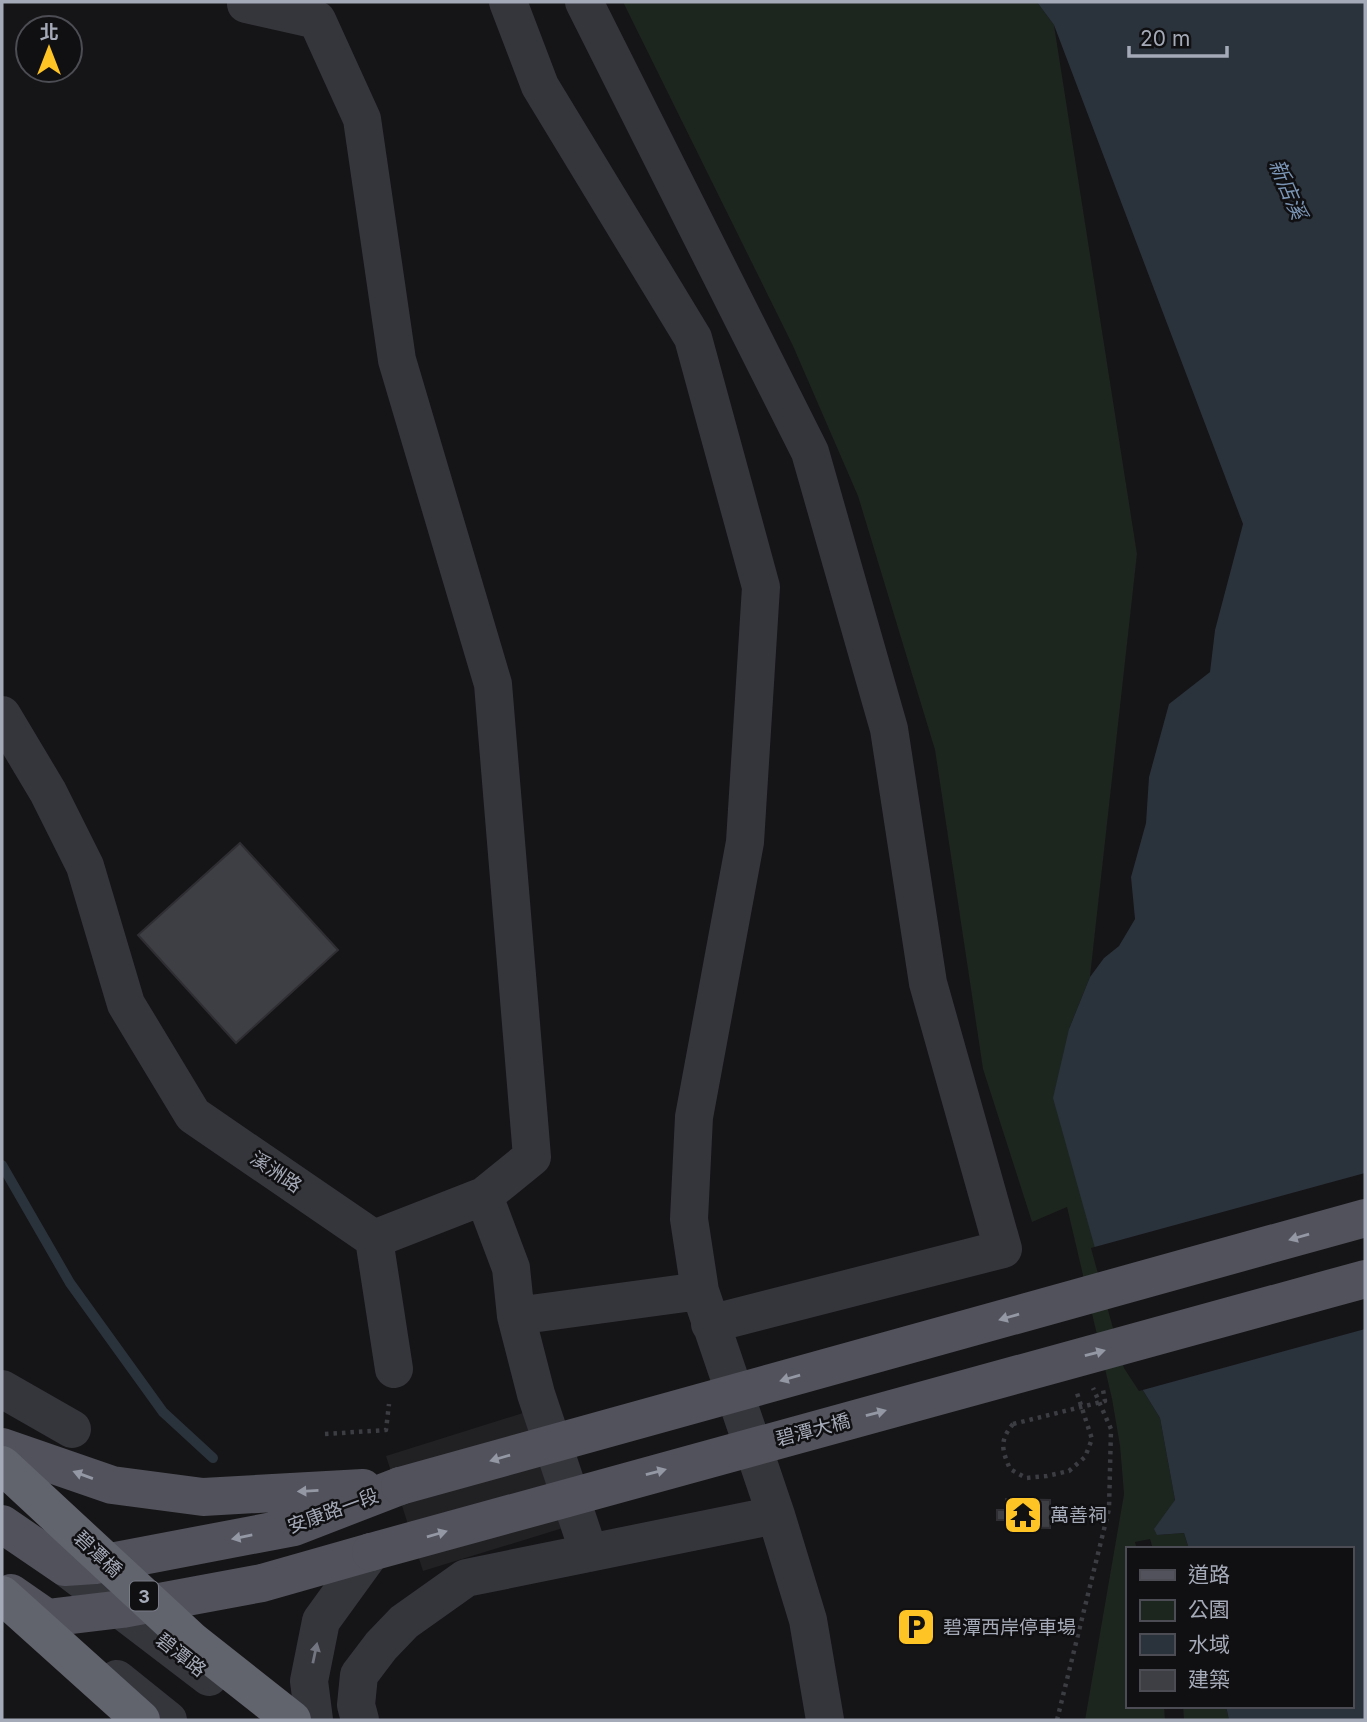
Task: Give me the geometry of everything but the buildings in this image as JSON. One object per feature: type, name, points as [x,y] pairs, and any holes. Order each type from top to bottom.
[{"type":"highway","name":"碧潭橋","points":[[2,1465],[192,1641],[292,1720]]},
{"type":"highway","points":[[2,1595],[141,1720]]},
{"type":"main road","points":[[400,1486],[1365,1218]]},
{"type":"main road","name":"碧潭大橋","points":[[122,1609],[262,1583],[1365,1279]]},
{"type":"main road","name":"安康路一段","points":[[2,1447],[112,1485],[203,1497],[400,1486]]},
{"type":"main road","name":"安康路一段","points":[[2,1578],[158,1554],[294,1527],[400,1486]]},
{"type":"main road","points":[[2,1524],[65,1567]]},
{"type":"main road","points":[[2,1586],[47,1618],[122,1609]]},
{"type":"street","points":[[509,2],[540,86],[693,338],[761,587],[745,842],[694,1118],[689,1219],[705,1308],[776,1515],[808,1620],[825,1720]]},
{"type":"street","points":[[516,1316],[705,1308],[1003,1249],[928,983],[889,729],[810,452],[584,2]]},
{"type":"street","points":[[246,4],[317,20],[362,118],[397,360],[493,684],[532,1157],[484,1196],[374,1239],[394,1369]]},
{"type":"street","name":"溪洲路","points":[[2,715],[48,792],[85,866],[126,1004],[193,1115],[374,1239]]},
{"type":"street","points":[[484,1196],[511,1268],[516,1316],[536,1394],[589,1553]]},
{"type":"street","points":[[2,1389],[72,1429]]},
{"type":"street","points":[[360,1720],[355,1705],[359,1675],[404,1622],[466,1578],[776,1515]]},
{"type":"street","points":[[314,1720],[309,1681],[321,1621],[371,1552]]},
{"type":"street","name":"碧潭路","points":[[65,1567],[262,1720]]},
{"type":"street","points":[[47,1618],[126,1702],[168,1720]]},
{"type":"path","points":[[1057,1720],[1109,1508],[1111,1429],[1090,1381]]},
{"type":"path","points":[[1076,1392],[1080,1404],[1084,1415],[1092,1439],[1085,1457],[1069,1471],[1047,1476],[1026,1478],[1010,1469],[1003,1451],[1004,1434],[1013,1424],[1080,1408],[1093,1404],[1105,1401],[1103,1390]]},
{"type":"path","points":[[325,1434],[386,1430]]},
{"type":"shaded area","points":[[526,1412],[563,1528],[423,1571],[386,1456]]},
{"type":"green space","points":[[623,2],[1037,2],[1054,25],[1137,554],[1090,977],[1069,1029],[1128,1366],[1160,1418],[1175,1500],[1157,1535],[1184,1533],[1188,1547],[1152,1547],[1150,1539],[1135,1542],[1136,1547],[1126,1547],[1126,1708],[1164,1708],[1165,1720],[1085,1720],[1124,1494],[1112,1399],[1067,1207],[1032,1222],[983,1069],[935,750],[858,496],[793,346]]},
{"type":"green space","points":[[1183,1708],[1226,1708],[1229,1720],[1184,1720]]},
{"type":"water","name":"新店溪","points":[[1037,2],[1365,2],[1365,1720],[1229,1720],[1226,1708],[1353,1708],[1353,1547],[1188,1547],[1184,1533],[1157,1535],[1154,1529],[1175,1500],[1160,1418],[1128,1366],[1053,1098],[1069,1029],[1090,977],[1104,958],[1119,946],[1135,919],[1131,877],[1146,823],[1149,777],[1169,704],[1210,672],[1215,630],[1243,524],[1054,25]]},
{"type":"pier","points":[[1365,1173],[1365,1329],[1139,1391],[1124,1368],[1091,1248]]},
{"type":"waterway","points":[[2,1165],[70,1283],[163,1412],[213,1458]]},
{"type":"place","name":"萬善祠","points":[[1023,1515]]},
{"type":"place","name":"碧潭西岸停車場","points":[[916,1627]]}]
